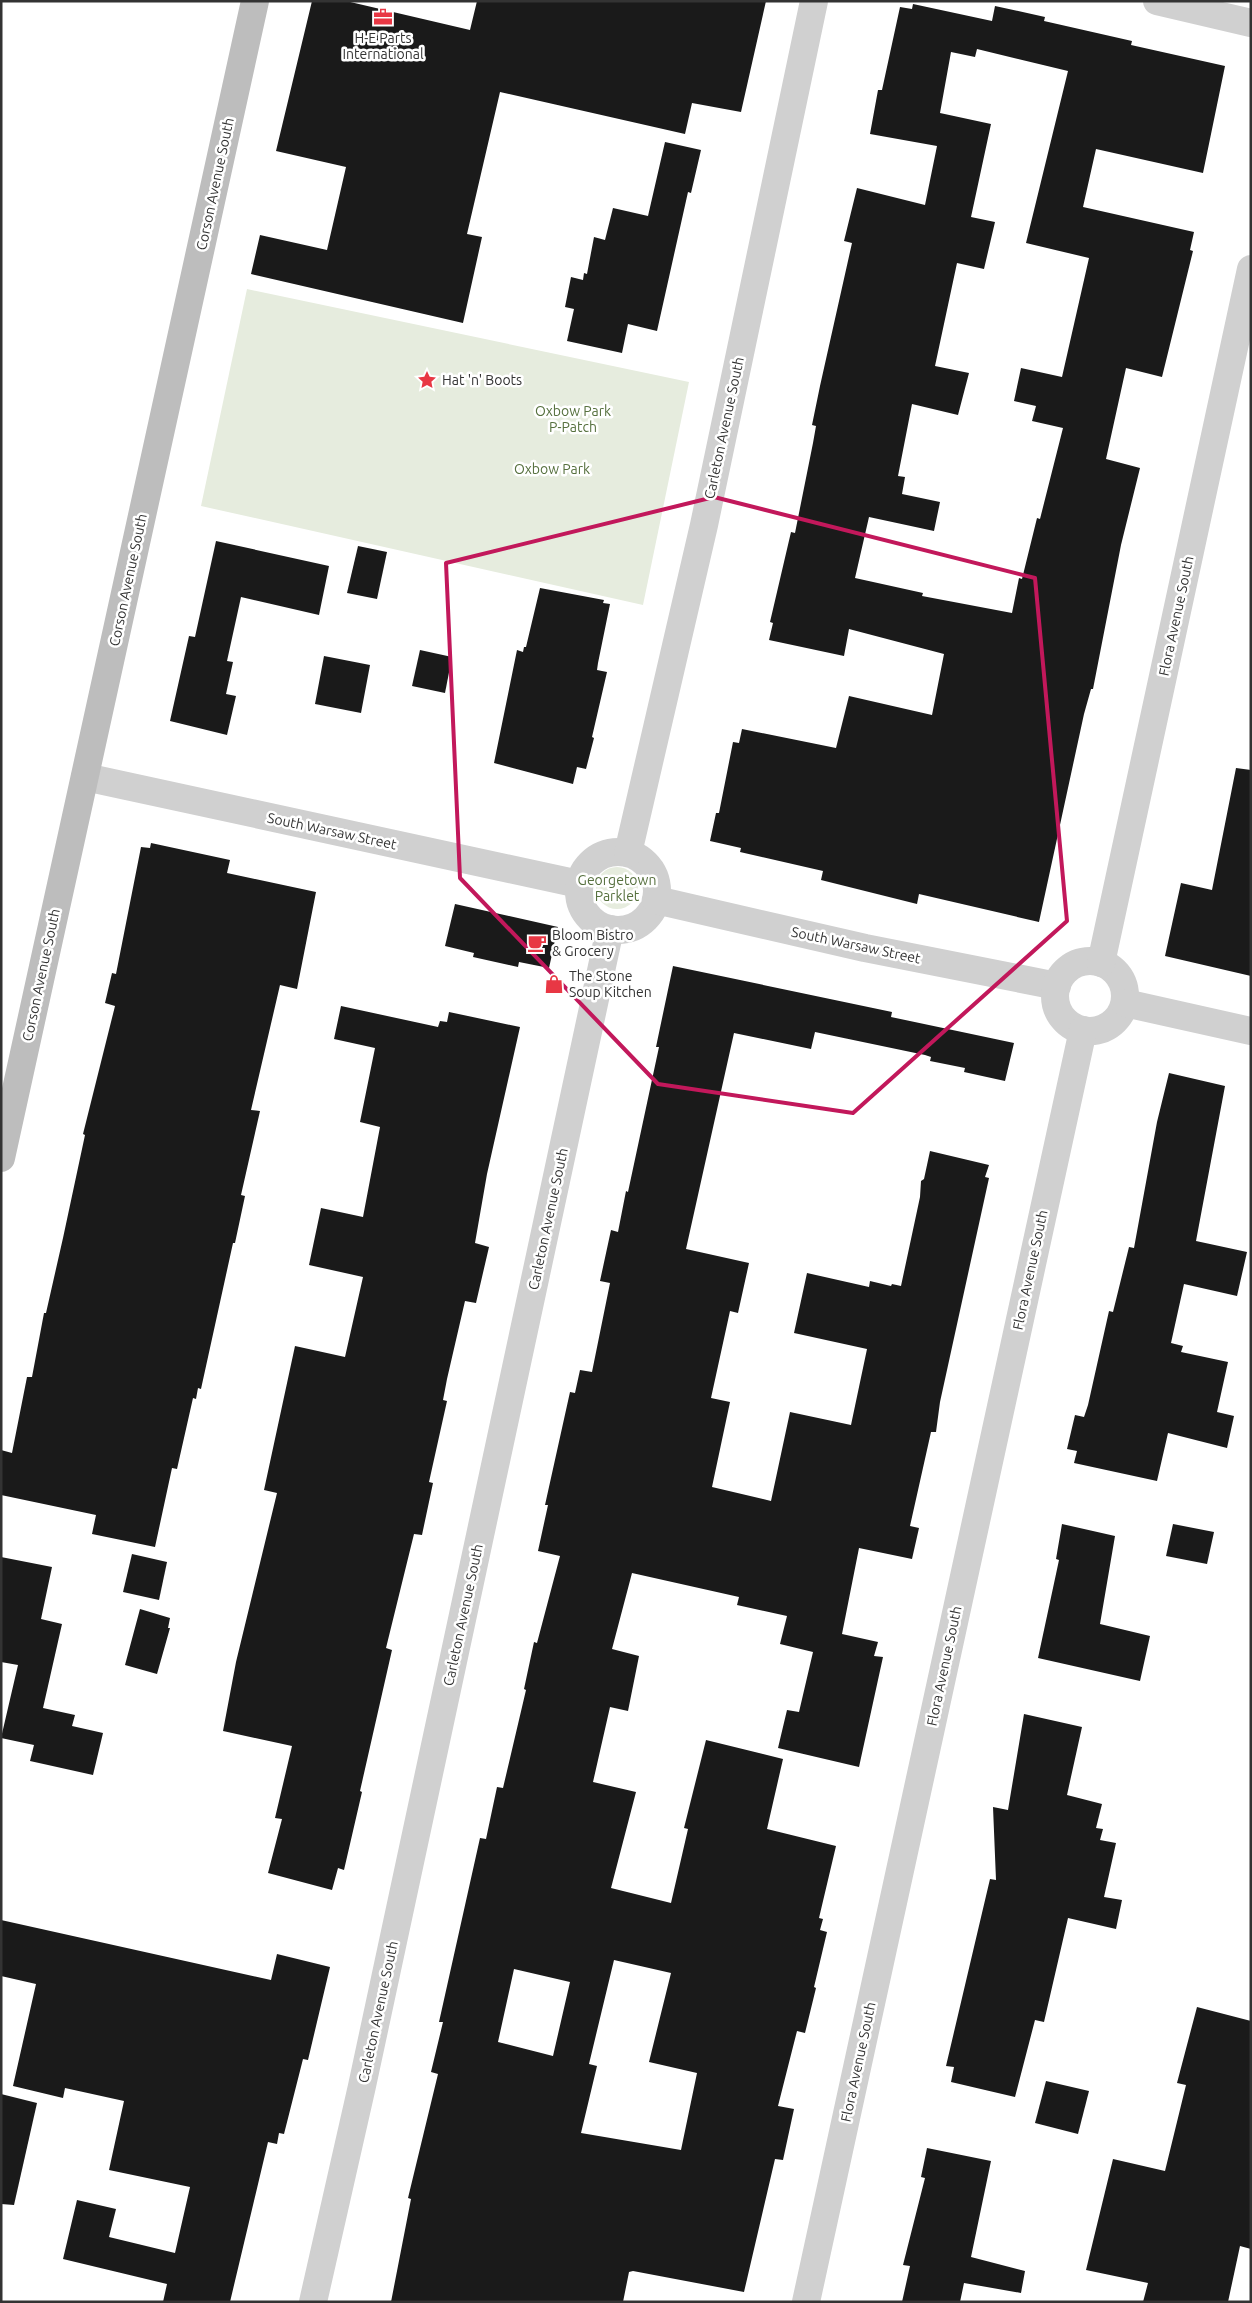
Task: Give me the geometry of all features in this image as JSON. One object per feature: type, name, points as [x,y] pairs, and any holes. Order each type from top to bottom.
[{"type":"street","name":"Corson Avenue South","points":[[1,1158],[255,1]]},
{"type":"street","name":"Carleton Avenue South","points":[[628,853],[704,526],[814,1]]},
{"type":"street","points":[[1157,1],[1251,23]]},
{"type":"street","name":"Flora Avenue South","points":[[1101,963],[1251,269]]},
{"type":"street","name":"South Warsaw Street","points":[[84,777],[579,884]]},
{"type":"street","points":[[615,852],[628,853],[640,858],[650,868],[656,880],[656,900],[647,917],[637,925],[626,929],[610,929],[600,926],[590,919],[583,909],[579,897],[579,884],[583,872],[591,862],[602,855],[615,852]]},
{"type":"street","name":"South Warsaw Street","points":[[656,900],[865,948],[1057,986]]},
{"type":"street","name":"Carleton Avenue South","points":[[313,2302],[364,2076],[610,929]]},
{"type":"street","points":[[1087,961],[1101,963],[1110,966],[1118,974],[1124,985],[1125,1003],[1118,1019],[1109,1027],[1098,1030],[1083,1030],[1066,1022],[1059,1013],[1055,1002],[1057,986],[1066,971],[1075,964],[1087,961]]},
{"type":"street","points":[[1125,1003],[1251,1031]]},
{"type":"street","name":"Flora Avenue South","points":[[806,2302],[1083,1030]]},
{"type":"highlighted area","points":[[714,497],[1035,578],[1067,921],[853,1113],[658,1084],[460,878],[446,563]]},
{"type":"green space","name":"Oxbow Park","points":[[247,289],[689,382],[643,605],[201,506]]},
{"type":"green space","name":"Georgetown Parklet","points":[[617,867],[632,873],[638,888],[632,903],[617,909],[602,903],[596,888],[602,873]]},
{"type":"building","points":[[312,1],[346,1],[470,30],[477,1],[766,1],[741,112],[692,103],[685,134],[500,92],[467,234],[482,237],[463,323],[251,274],[260,235],[327,250],[346,167],[276,151]]},
{"type":"building","points":[[913,4],[992,21],[995,6],[1045,17],[1044,21],[1132,41],[1131,45],[1225,66],[1203,173],[1096,149],[1083,207],[1194,232],[1190,250],[1193,251],[1162,377],[1126,368],[1106,459],[1140,468],[1121,545],[1093,689],[1091,689],[1084,714],[1039,922],[919,894],[917,904],[821,880],[823,871],[740,852],[741,848],[710,841],[716,813],[719,813],[733,742],[739,743],[742,729],[836,748],[849,696],[932,715],[944,654],[849,629],[844,656],[769,640],[773,623],[770,622],[791,532],[795,533],[816,426],[812,425],[852,243],[844,241],[857,188],[925,205],[937,146],[870,134],[878,90],[882,90],[900,7],[912,9]],"holes":[[[977,49],[1068,71],[1026,243],[1089,258],[1062,377],[1021,368],[1014,401],[1036,406],[1032,421],[1063,428],[1040,519],[1037,518],[1022,579],[1019,578],[1012,613],[922,596],[923,593],[855,578],[869,517],[934,531],[940,502],[902,494],[905,477],[898,476],[912,404],[958,415],[969,373],[935,366],[957,263],[984,269],[995,222],[971,217],[991,124],[940,113],[951,52],[975,57]]]},
{"type":"building","points":[[665,142],[701,150],[691,193],[688,192],[657,331],[628,324],[622,353],[567,341],[574,309],[565,307],[571,277],[583,280],[584,273],[587,274],[594,237],[605,240],[613,208],[648,216]]},
{"type":"building","points":[[216,541],[329,566],[319,615],[241,597],[227,661],[233,662],[226,694],[236,696],[227,735],[170,721],[189,636],[195,637]]},
{"type":"building","points":[[358,546],[387,552],[377,599],[347,593]]},
{"type":"building","points":[[540,588],[604,600],[603,603],[610,604],[597,670],[607,672],[592,737],[594,738],[586,769],[577,767],[573,784],[494,763],[517,650],[523,652],[524,647],[526,647]]},
{"type":"building","points":[[420,650],[452,657],[445,693],[412,686]]},
{"type":"building","points":[[324,656],[370,665],[361,713],[315,704]]},
{"type":"building","points":[[1236,768],[1251,770],[1251,976],[1165,956],[1181,883],[1212,890]]},
{"type":"building","points":[[151,843],[230,860],[227,873],[316,892],[297,989],[280,985],[251,1110],[260,1111],[241,1195],[245,1196],[235,1243],[233,1243],[201,1389],[198,1388],[196,1399],[193,1398],[177,1469],[172,1468],[155,1547],[92,1534],[96,1515],[1,1495],[1,1450],[12,1453],[27,1377],[32,1377],[44,1313],[46,1313],[85,1135],[83,1134],[115,1006],[105,1003],[112,973],[116,974],[141,847],[150,848]]},
{"type":"building","points":[[455,904],[558,927],[549,968],[519,962],[518,967],[473,957],[474,953],[445,946]]},
{"type":"building","points":[[673,966],[892,1012],[891,1017],[1014,1043],[1005,1081],[964,1072],[965,1068],[930,1061],[931,1057],[925,1055],[815,1032],[811,1049],[734,1033],[686,1249],[749,1263],[738,1313],[730,1311],[711,1398],[730,1402],[712,1487],[771,1501],[790,1412],[851,1425],[867,1349],[794,1333],[807,1273],[869,1287],[870,1281],[891,1286],[892,1284],[901,1286],[920,1197],[921,1181],[924,1179],[930,1151],[989,1165],[985,1177],[989,1178],[940,1402],[936,1432],[931,1432],[910,1526],[919,1528],[912,1559],[859,1548],[842,1634],[878,1642],[874,1656],[883,1657],[859,1767],[778,1748],[787,1710],[799,1712],[813,1652],[780,1644],[787,1616],[737,1605],[739,1597],[632,1573],[612,1649],[639,1656],[628,1711],[610,1707],[593,1782],[636,1792],[611,1888],[671,1903],[688,1829],[684,1828],[706,1740],[783,1759],[767,1829],[836,1846],[819,1918],[823,1919],[820,1930],[827,1932],[814,1987],[816,1988],[805,2033],[797,2031],[778,2106],[794,2109],[783,2160],[775,2159],[744,2292],[633,2271],[629,2272],[623,2302],[391,2302],[411,2199],[408,2198],[438,2074],[431,2072],[443,2022],[439,2022],[480,1838],[486,1839],[497,1787],[503,1788],[526,1690],[524,1689],[534,1642],[537,1643],[560,1556],[538,1551],[548,1505],[545,1505],[570,1392],[575,1393],[580,1370],[592,1372],[610,1283],[600,1281],[611,1230],[618,1232],[626,1191],[628,1192],[659,1047],[656,1047]],"holes":[[[614,1960],[671,1973],[649,2062],[697,2073],[681,2150],[581,2133],[597,2066],[589,2064]],[[514,1969],[570,1982],[553,2056],[498,2042]]]},
{"type":"building","points":[[341,1006],[438,1027],[440,1021],[447,1022],[449,1012],[520,1027],[487,1174],[475,1243],[489,1247],[476,1303],[465,1301],[443,1400],[447,1401],[429,1482],[433,1483],[422,1535],[414,1534],[386,1648],[392,1650],[360,1791],[362,1792],[344,1870],[338,1868],[332,1890],[268,1873],[282,1819],[275,1818],[292,1746],[223,1731],[236,1662],[277,1493],[264,1490],[295,1346],[345,1357],[363,1277],[309,1265],[321,1208],[363,1217],[380,1127],[360,1122],[375,1048],[334,1039]]},
{"type":"building","points":[[1169,1073],[1225,1086],[1196,1241],[1247,1252],[1237,1296],[1184,1284],[1171,1343],[1183,1346],[1181,1352],[1228,1362],[1217,1412],[1234,1416],[1227,1448],[1168,1433],[1157,1481],[1074,1463],[1077,1451],[1067,1449],[1075,1415],[1084,1417],[1088,1405],[1109,1311],[1113,1312],[1129,1247],[1134,1248],[1157,1122]]},
{"type":"building","points":[[1062,1524],[1115,1536],[1100,1624],[1150,1636],[1140,1681],[1038,1658],[1059,1560],[1056,1559]]},
{"type":"building","points":[[1173,1524],[1214,1532],[1207,1564],[1166,1556]]},
{"type":"building","points":[[132,1554],[167,1562],[159,1600],[123,1592]]},
{"type":"building","points":[[1,1557],[52,1567],[41,1619],[62,1624],[43,1708],[75,1715],[72,1726],[103,1733],[93,1775],[30,1761],[34,1745],[1,1738],[18,1665],[1,1662]]},
{"type":"building","points":[[140,1609],[170,1618],[168,1628],[170,1628],[157,1674],[125,1665]]},
{"type":"building","points":[[1024,1714],[1082,1727],[1067,1795],[1102,1804],[1096,1828],[1103,1829],[1100,1840],[1116,1843],[1104,1897],[1122,1900],[1116,1929],[1068,1918],[1044,2022],[1035,2020],[1015,2097],[951,2082],[954,2067],[946,2066],[990,1879],[996,1880],[993,1807],[1008,1810]]},
{"type":"building","points":[[1,1920],[271,1980],[277,1954],[330,1967],[308,2060],[303,2059],[284,2134],[279,2133],[277,2144],[268,2142],[230,2302],[163,2302],[167,2284],[63,2259],[77,2200],[116,2209],[109,2237],[175,2253],[190,2187],[109,2170],[124,2101],[65,2088],[63,2098],[13,2086],[36,1984],[1,1976]]},
{"type":"building","points":[[1197,2007],[1251,2021],[1251,2249],[1240,2246],[1228,2302],[1143,2302],[1148,2283],[1086,2270],[1113,2159],[1165,2171],[1186,2085],[1177,2083]]},
{"type":"building","points":[[1046,2081],[1089,2091],[1078,2134],[1035,2123]]},
{"type":"building","points":[[1,2094],[37,2103],[14,2205],[1,2204]]},
{"type":"building","points":[[927,2148],[991,2161],[971,2257],[1025,2271],[1021,2293],[964,2283],[960,2302],[902,2302],[910,2266],[903,2265],[925,2178],[921,2177]]},
{"type":"place","name":"H-E Parts International","points":[[383,17]]},
{"type":"place","name":"Hat 'n' Boots","points":[[427,380]]},
{"type":"place","name":"Bloom Bistro & Grocery","points":[[537,943]]},
{"type":"place","name":"The Stone Soup Kitchen","points":[[554,984]]},
{"type":"park label","name":"Oxbow Park P-Patch","points":[[573,420]]}]
